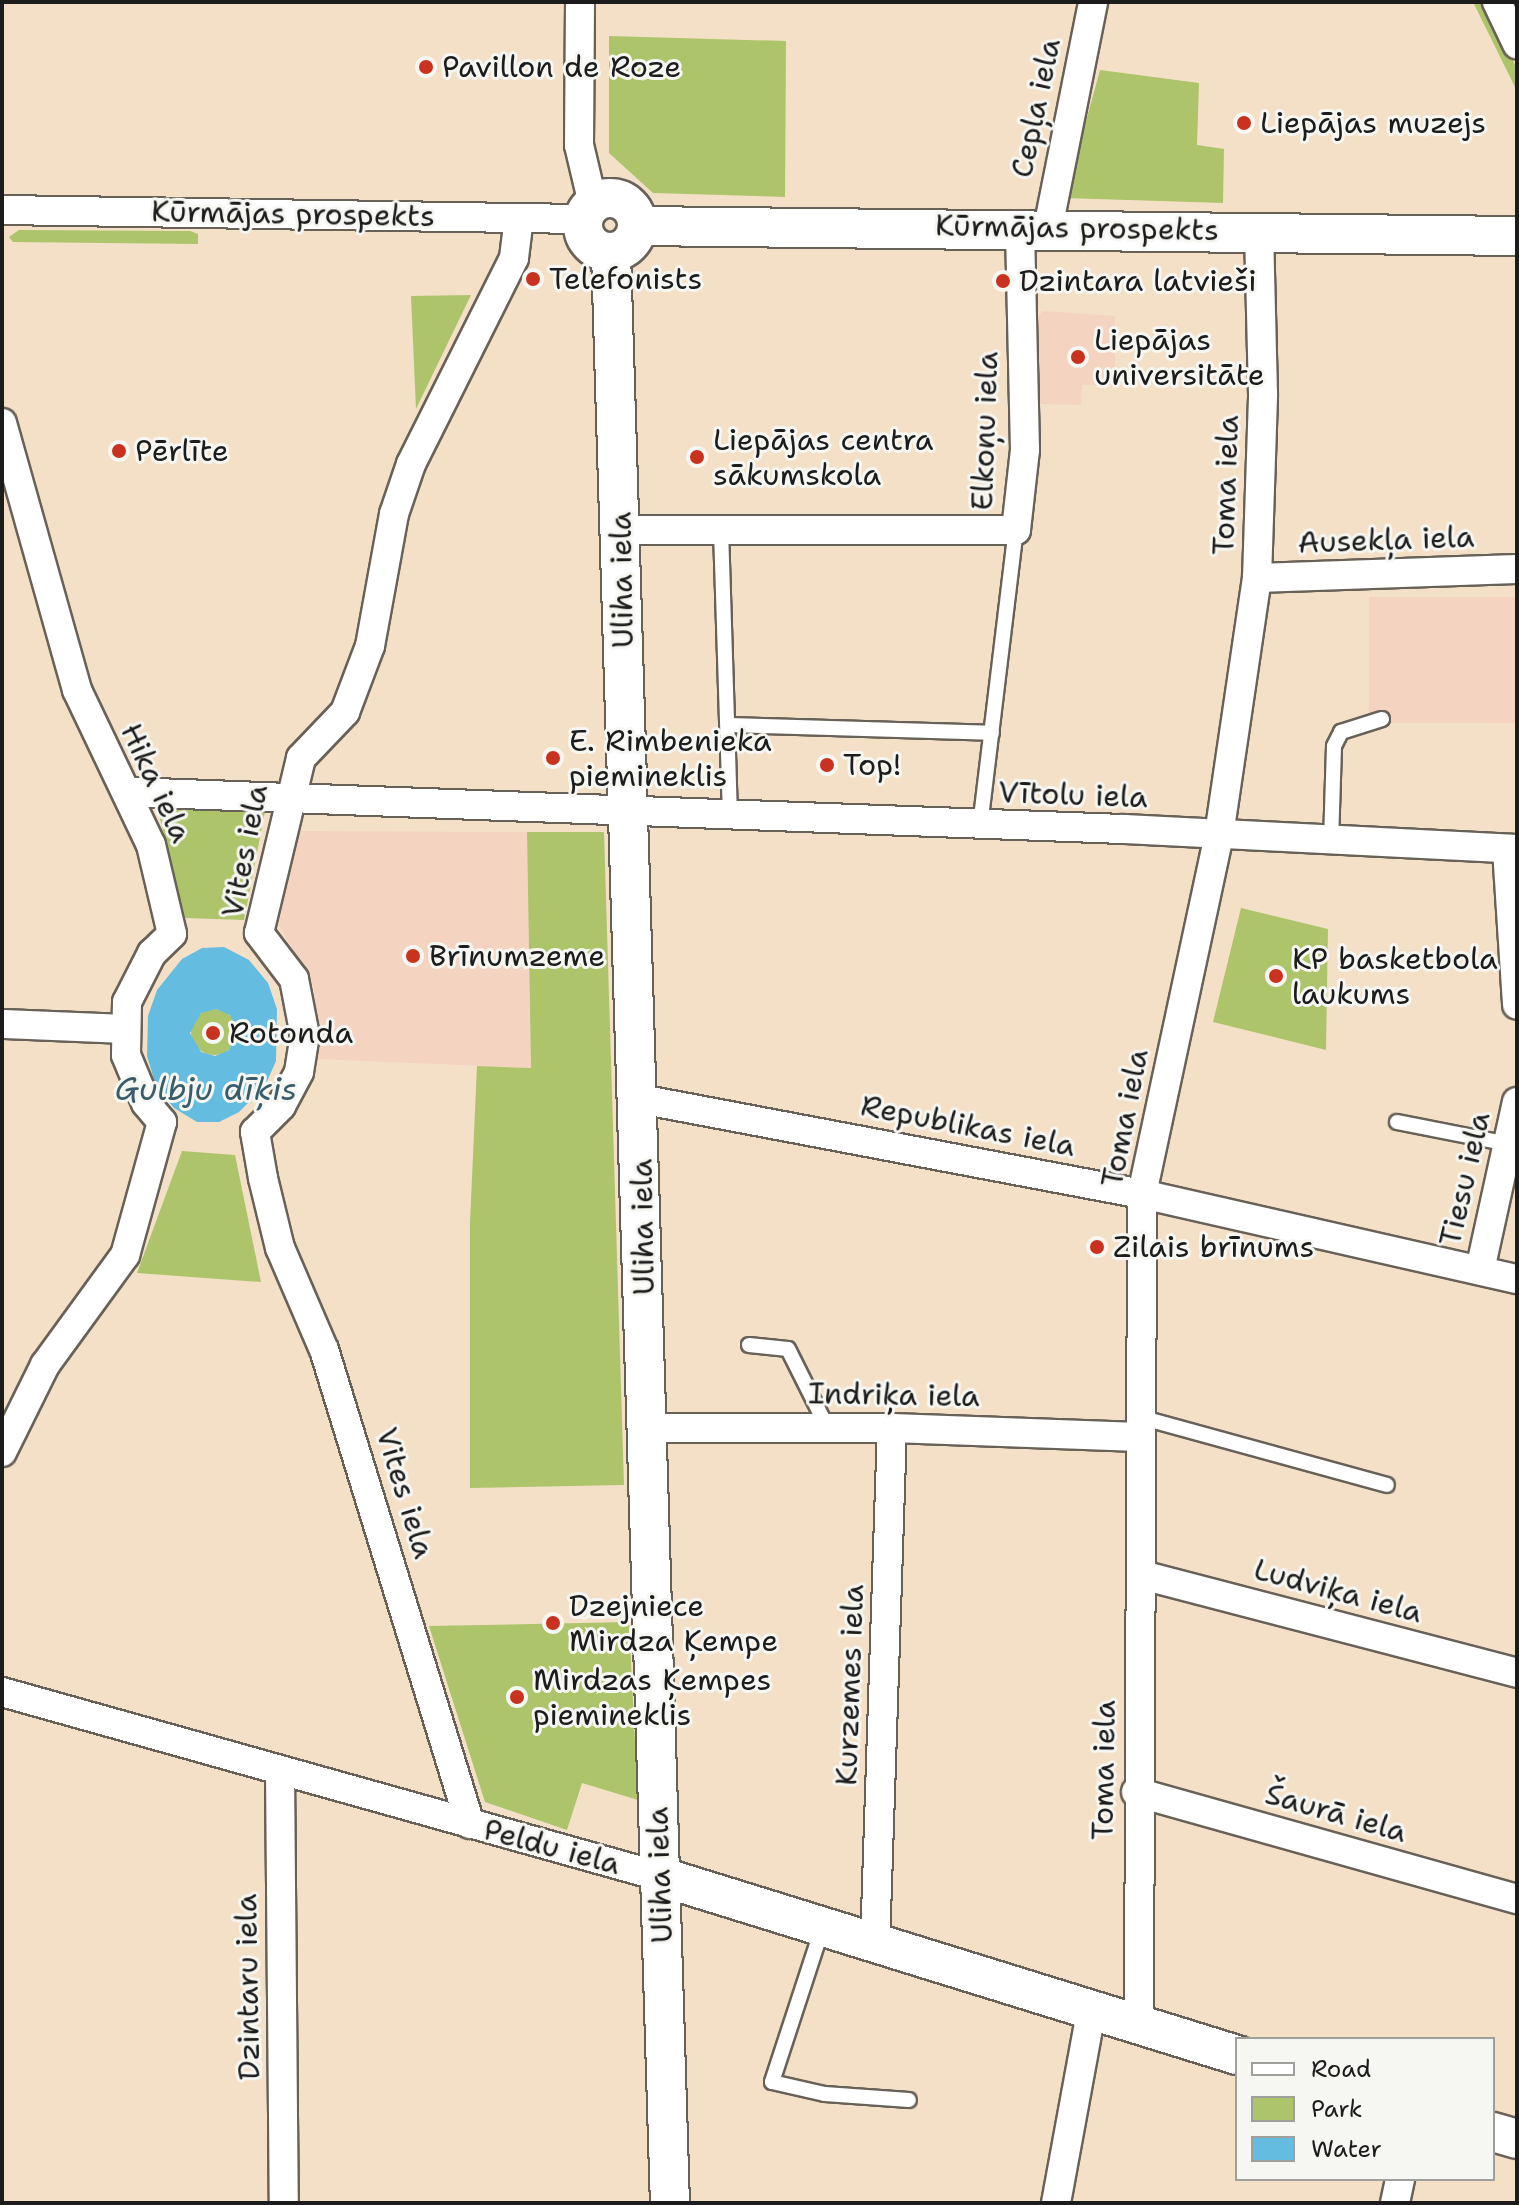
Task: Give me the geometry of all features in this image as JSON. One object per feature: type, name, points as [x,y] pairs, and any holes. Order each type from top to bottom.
[{"type":"main road","points":[[588,211],[591,244],[624,239]]},
{"type":"main road","name":"Kūrmājas prospekts","points":[[624,239],[1034,228],[1517,236]]},
{"type":"main road","name":"Uliha iela","points":[[624,239],[621,530],[627,811],[640,1099],[670,2203]]},
{"type":"main road","name":"Peldu iela","points":[[659,1876],[1235,2054]]},
{"type":"main road","points":[[1495,2133],[1517,2139]]},
{"type":"street","points":[[580,2],[579,145],[588,211]]},
{"type":"street","name":"Cepļa iela","points":[[1034,228],[1091,2]]},
{"type":"street","points":[[1497,2],[1517,44]]},
{"type":"street","name":"Kūrmājas prospekts","points":[[2,210],[519,219],[588,211]]},
{"type":"street","name":"Vites iela","points":[[470,1824],[324,1350],[280,1248],[263,1178],[255,1132],[281,1106],[299,1072],[305,1036],[294,979],[259,933],[301,758],[345,712],[370,646],[394,514],[411,464],[514,258],[519,219]]},
{"type":"street","name":"Elkoņu iela","points":[[621,530],[1016,530],[1025,450],[1034,228]]},
{"type":"street","name":"Toma iela","points":[[1139,2026],[1136,1792],[1142,1575],[1139,1427],[1142,1194],[1219,835],[1257,578],[1263,394],[1259,230]]},
{"type":"street","name":"Hika iela","points":[[2,423],[77,690],[151,845],[172,934],[137,976],[124,1029],[133,1080],[162,1122],[157,1156],[125,1255],[45,1365],[2,1452]]},
{"type":"street","name":"Ausekļa iela","points":[[1257,578],[1517,569]]},
{"type":"street","name":"Vītolu iela","points":[[128,792],[730,813],[1512,849]]},
{"type":"street","points":[[1512,849],[1517,1005]]},
{"type":"street","points":[[2,1024],[124,1029]]},
{"type":"street","name":"Republikas iela","points":[[640,1099],[1142,1194],[1517,1279]]},
{"type":"street","name":"Tiesu iela","points":[[1480,1270],[1517,1102]]},
{"type":"street","name":"Indriķa iela","points":[[648,1428],[1139,1427]]},
{"type":"street","name":"Kurzemes iela","points":[[875,1945],[892,1428]]},
{"type":"street","name":"Ludviķa iela","points":[[1142,1575],[1517,1673]]},
{"type":"street","name":"Peldu iela","points":[[2,1692],[659,1876]]},
{"type":"street","name":"Dzintaru iela","points":[[280,1771],[284,2203]]},
{"type":"street","name":"Šaurā iela","points":[[1136,1792],[1517,1899]]},
{"type":"street","points":[[1056,2203],[1091,2012]]},
{"type":"street","points":[[1395,2203],[1400,2181]]},
{"type":"lane","points":[[721,530],[730,813]]},
{"type":"lane","points":[[980,826],[1016,530]]},
{"type":"lane","points":[[1331,842],[1334,746],[1341,732],[1382,719]]},
{"type":"lane","points":[[728,725],[992,733]]},
{"type":"lane","points":[[1397,1122],[1509,1144]]},
{"type":"lane","points":[[749,1345],[788,1349],[827,1427]]},
{"type":"lane","points":[[1139,1427],[1387,1485]]},
{"type":"lane","points":[[822,1928],[772,2082],[825,2094],[909,2100]]},
{"type":"shaded area","name":"Liepājas universitāte","points":[[1043,311],[1115,316],[1115,385],[1082,385],[1081,405],[1040,404],[1037,317]]},
{"type":"shaded area","points":[[1369,597],[1517,597],[1517,723],[1369,723]]},
{"type":"shaded area","name":"Brīnumzeme","points":[[296,831],[527,832],[531,1068],[317,1059],[314,987],[279,925]]},
{"type":"green space","points":[[1473,2],[1484,2],[1499,31],[1517,69],[1517,91]]},
{"type":"green space","points":[[609,36],[786,41],[785,197],[653,193],[609,153]]},
{"type":"green space","points":[[1100,70],[1199,83],[1197,145],[1224,149],[1223,203],[1065,198]]},
{"type":"green space","points":[[19,230],[190,231],[198,234],[198,244],[13,242],[9,237]]},
{"type":"green space","points":[[471,295],[416,409],[411,296]]},
{"type":"green space","points":[[157,807],[265,811],[244,920],[185,918]]},
{"type":"green space","points":[[527,832],[604,832],[624,1485],[470,1488],[470,1222],[477,1066],[531,1068]]},
{"type":"green space","name":"KP basketbola laukums","points":[[1241,908],[1328,929],[1326,1050],[1213,1022]]},
{"type":"green space","points":[[214,1009],[230,1016],[237,1032],[230,1048],[214,1055],[198,1048],[191,1032],[198,1016]]},
{"type":"green space","points":[[182,1151],[235,1155],[261,1282],[137,1273]]},
{"type":"green space","points":[[629,1622],[638,1800],[582,1783],[567,1830],[485,1802],[429,1626]]},
{"type":"water","name":"Gulbju dīķis","points":[[224,947],[249,960],[268,983],[277,1009],[276,1061],[265,1086],[239,1112],[219,1122],[197,1122],[174,1108],[156,1086],[147,1056],[148,1016],[157,990],[182,959],[202,948]],"holes":[[[216,1009],[230,1015],[237,1029],[229,1050],[215,1056],[201,1052],[190,1033],[201,1013]]]},
{"type":"place","name":"Pavillon de Roze","points":[[426,67]]},
{"type":"place","name":"Liepājas muzejs","points":[[1244,123]]},
{"type":"place","name":"Telefonists","points":[[533,279]]},
{"type":"place","name":"Dzintara latvieši","points":[[1003,281]]},
{"type":"place","name":"Liepājas universitāte","points":[[1078,357]]},
{"type":"place","name":"Pērlīte","points":[[119,451]]},
{"type":"place","name":"Liepājas centra sākumskola","points":[[697,457]]},
{"type":"place","name":"E. Rimbenieka piemineklis","points":[[553,758]]},
{"type":"place","name":"Top!","points":[[827,765]]},
{"type":"place","name":"Brīnumzeme","points":[[413,956]]},
{"type":"place","name":"KP basketbola laukums","points":[[1276,976]]},
{"type":"place","name":"Rotonda","points":[[213,1033]]},
{"type":"place","name":"Zilais brīnums","points":[[1097,1247]]},
{"type":"place","name":"Dzejniece Mirdza Ķempe","points":[[553,1623]]},
{"type":"place","name":"Mirdzas Ķempes piemineklis","points":[[517,1697]]}]
